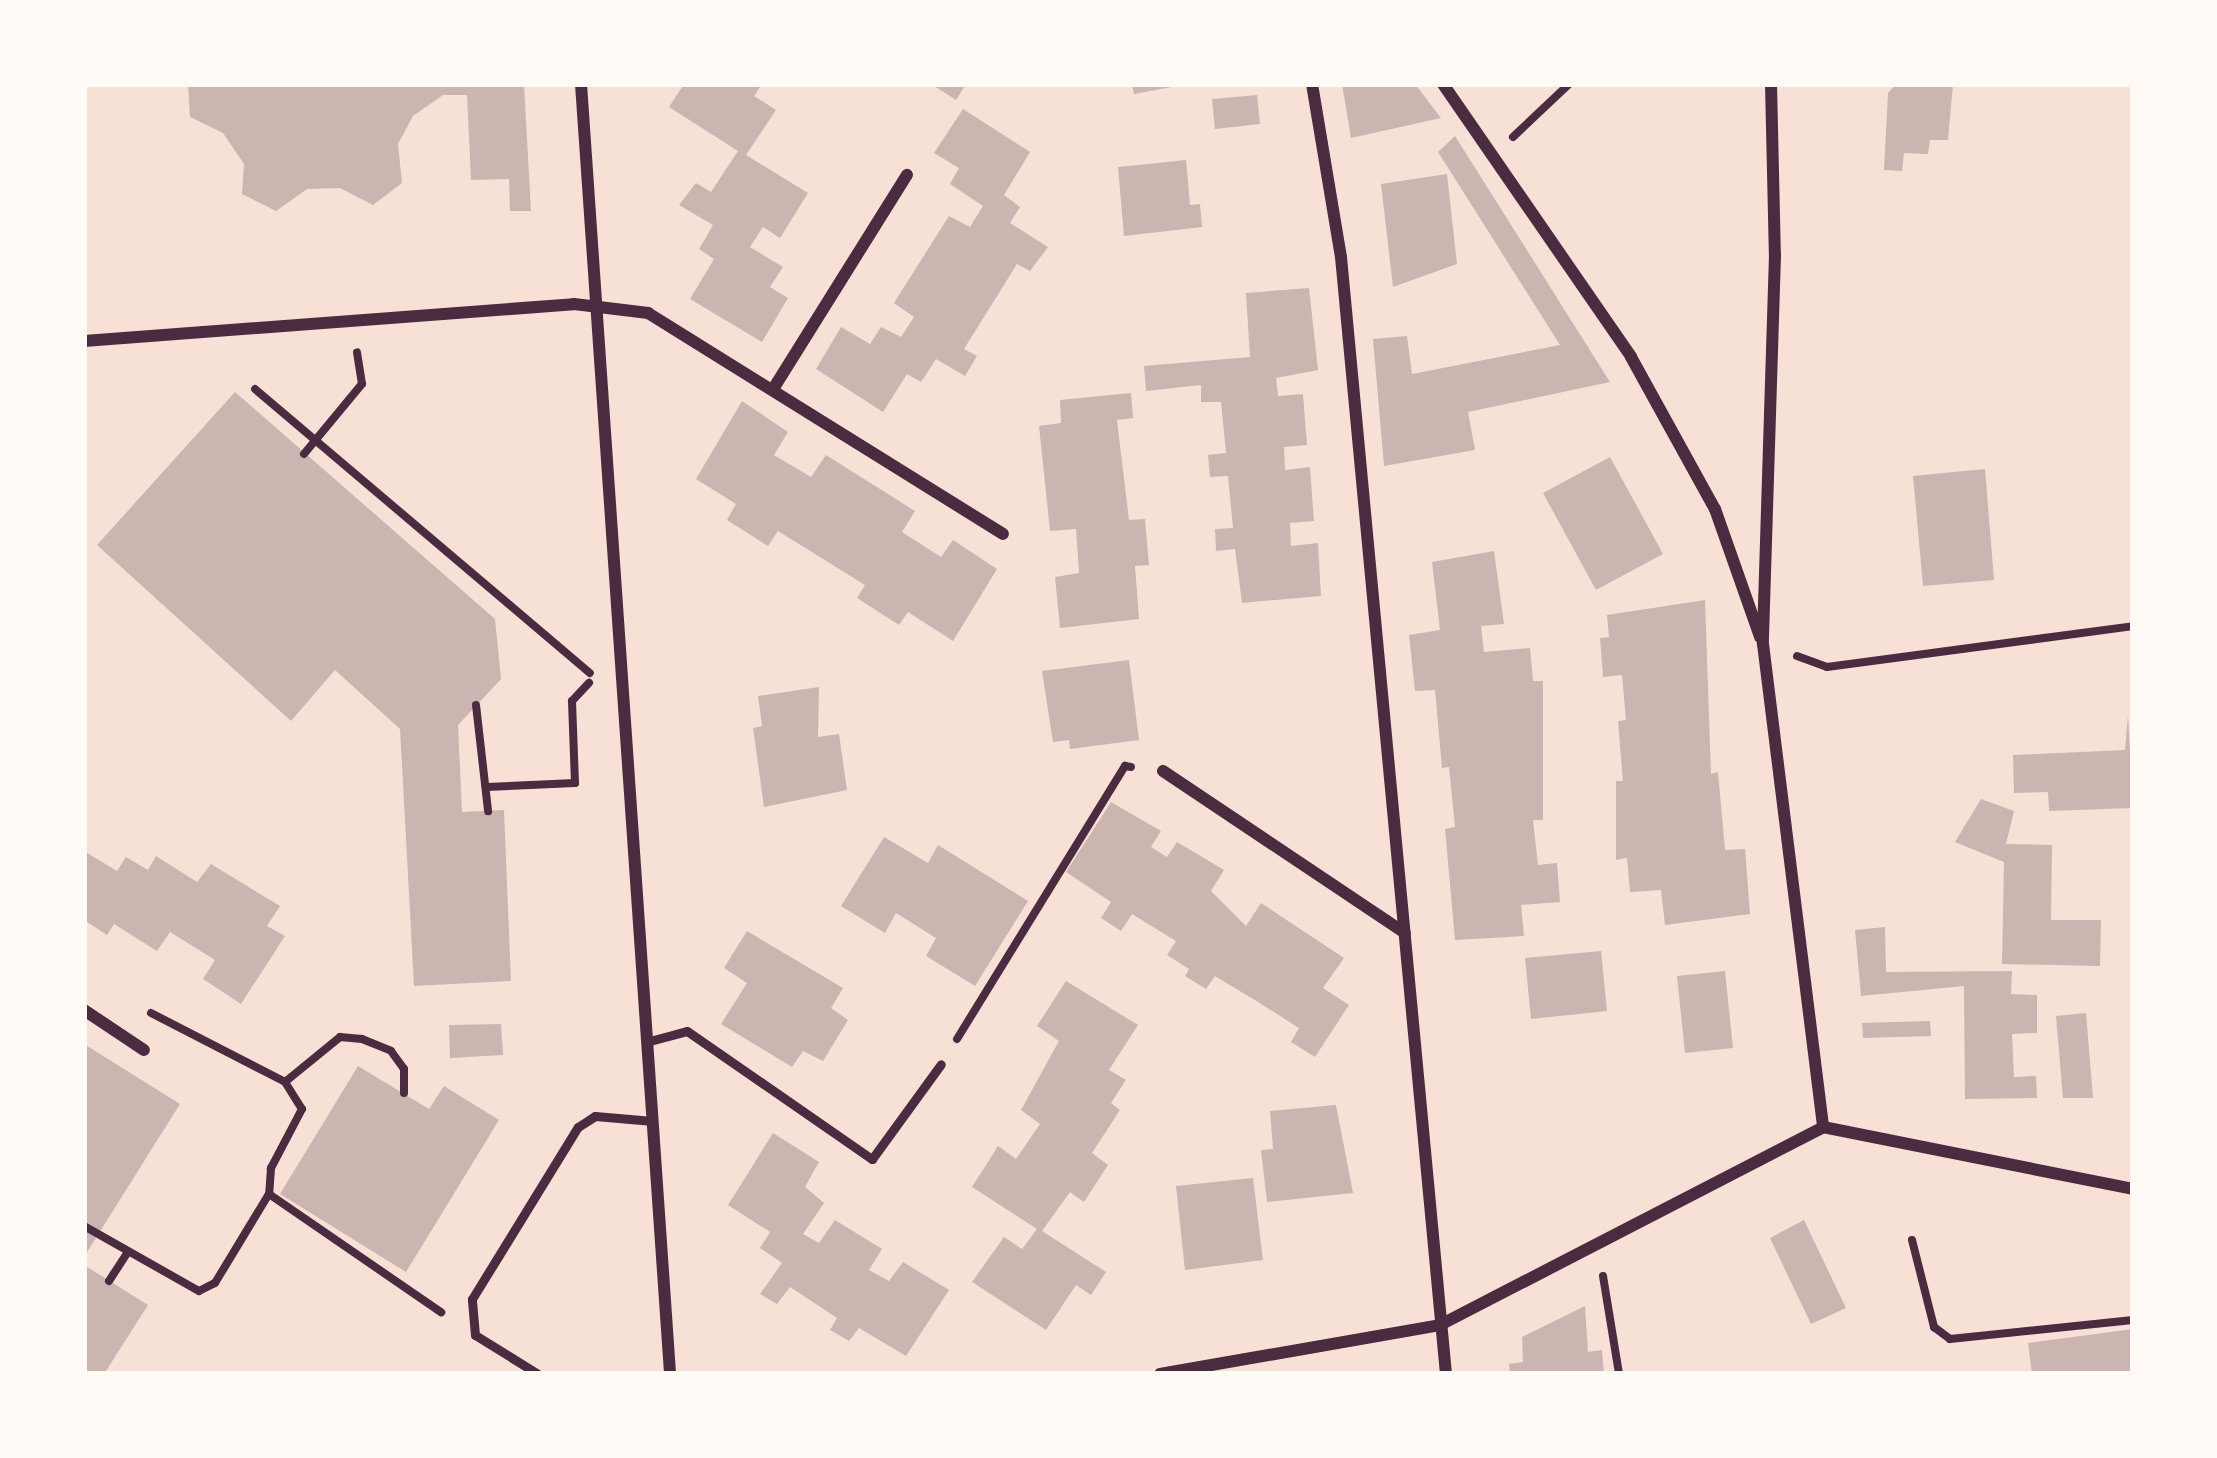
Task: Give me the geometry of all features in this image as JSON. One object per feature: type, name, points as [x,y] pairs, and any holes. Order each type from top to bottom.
[{"type":"street","points":[[581,84],[602,304],[670,1374]]},
{"type":"street","points":[[1312,84],[1341,257],[1446,1374]]},
{"type":"street","points":[[1443,84],[1631,357],[1715,509],[1762,644]]},
{"type":"street","points":[[1771,84],[1775,255],[1762,644],[1822,1126]]},
{"type":"street","points":[[775,386],[907,175]]},
{"type":"street","points":[[84,341],[602,304],[648,313],[775,386],[1003,534]]},
{"type":"street","points":[[1163,771],[1405,932]]},
{"type":"street","points":[[84,1010],[145,1050]]},
{"type":"street","points":[[1160,1374],[1440,1325],[1822,1126],[2133,1189]]},
{"type":"lane","points":[[646,1042],[687,1031],[872,1159],[941,1064]]},
{"type":"lane","points":[[538,1374],[475,1335],[472,1299],[578,1127],[596,1116],[653,1121]]},
{"type":"path","points":[[1494,155],[1569,84]]},
{"type":"path","points":[[304,454],[362,383]]},
{"type":"path","points":[[255,389],[594,677],[626,682]]},
{"type":"path","points":[[1762,644],[1827,667],[2133,626]]},
{"type":"path","points":[[487,787],[575,783],[572,701],[594,677]]},
{"type":"path","points":[[476,705],[488,811]]},
{"type":"path","points":[[941,1064],[1125,766],[1163,771]]},
{"type":"path","points":[[84,1226],[199,1291],[215,1283],[269,1194],[271,1168],[302,1109],[285,1082],[164,1016],[141,1012]]},
{"type":"path","points":[[285,1082],[340,1037],[362,1039],[391,1051],[404,1069],[404,1094]]},
{"type":"path","points":[[269,1194],[475,1335]]},
{"type":"path","points":[[1912,1240],[1934,1327],[1950,1339],[2133,1320]]},
{"type":"path","points":[[1594,1246],[1610,1294],[1619,1374]]},
{"type":"path","points":[[110,1281],[127,1252]]},
{"type":"building","points":[[188,84],[524,84],[531,211],[510,211],[509,179],[471,180],[467,95],[443,95],[413,116],[398,144],[402,183],[373,205],[340,188],[307,189],[276,211],[242,194],[244,164],[223,133],[190,117]]},
{"type":"building","points":[[684,84],[762,84],[754,96],[776,110],[746,155],[808,193],[780,238],[763,227],[750,247],[783,267],[770,287],[788,298],[762,342],[690,299],[714,259],[699,249],[713,225],[679,205],[696,183],[711,192],[738,151],[669,107]]},
{"type":"building","points":[[931,84],[966,84],[956,100]]},
{"type":"building","points":[[1132,84],[1177,84],[1177,86],[1134,94]]},
{"type":"building","points":[[1342,84],[1415,84],[1441,118],[1351,138]]},
{"type":"building","points":[[1896,84],[1953,84],[1948,140],[1930,140],[1928,154],[1904,153],[1902,171],[1884,170],[1888,93]]},
{"type":"building","points":[[1257,95],[1260,124],[1215,129],[1212,99]]},
{"type":"building","points":[[963,109],[1030,152],[1004,195],[1020,207],[1010,223],[1048,247],[1030,271],[1017,264],[964,349],[977,356],[965,376],[936,359],[921,382],[907,374],[883,412],[816,369],[841,327],[870,344],[881,327],[901,337],[914,317],[894,303],[949,216],[970,227],[983,206],[950,184],[959,168],[934,153]]},
{"type":"building","points":[[1455,136],[1610,382],[1468,412],[1475,450],[1384,466],[1373,339],[1407,336],[1412,374],[1560,345],[1438,152]]},
{"type":"building","points":[[1186,160],[1190,205],[1200,204],[1202,227],[1124,236],[1118,167]]},
{"type":"building","points":[[1447,174],[1457,264],[1393,287],[1381,184]]},
{"type":"building","points":[[1309,288],[1318,370],[1276,378],[1278,396],[1303,394],[1307,445],[1284,447],[1285,470],[1310,467],[1314,521],[1290,523],[1291,546],[1318,543],[1321,596],[1242,603],[1235,549],[1216,551],[1215,529],[1233,528],[1228,476],[1210,477],[1208,455],[1226,453],[1221,402],[1201,402],[1201,385],[1146,391],[1144,366],[1250,357],[1246,293]]},
{"type":"building","points":[[235,392],[495,619],[501,679],[458,725],[462,812],[504,810],[511,981],[414,986],[400,729],[335,670],[291,721],[97,545]]},
{"type":"building","points":[[1131,393],[1133,418],[1117,420],[1129,520],[1145,519],[1149,565],[1135,566],[1139,619],[1060,628],[1055,577],[1079,573],[1076,529],[1050,531],[1039,426],[1061,423],[1060,400]]},
{"type":"building","points":[[742,401],[788,432],[774,455],[811,477],[826,455],[915,511],[902,532],[941,557],[953,540],[997,569],[953,641],[908,612],[899,625],[857,598],[865,585],[778,531],[768,546],[727,520],[736,504],[696,479]]},
{"type":"building","points":[[1610,457],[1663,554],[1596,590],[1543,493]]},
{"type":"building","points":[[1985,469],[1994,580],[1923,586],[1913,476]]},
{"type":"building","points":[[1494,551],[1504,624],[1481,626],[1484,652],[1530,648],[1533,681],[1543,681],[1543,820],[1533,820],[1538,865],[1557,863],[1560,902],[1521,905],[1524,936],[1455,940],[1445,829],[1455,827],[1449,767],[1442,768],[1435,690],[1415,691],[1409,635],[1440,630],[1432,562]]},
{"type":"building","points":[[1705,600],[1711,774],[1718,772],[1725,850],[1745,849],[1750,914],[1665,925],[1661,890],[1630,892],[1627,858],[1616,860],[1616,781],[1623,781],[1618,721],[1626,720],[1622,675],[1603,677],[1600,638],[1609,637],[1607,615]]},
{"type":"building","points":[[1129,660],[1139,740],[1070,749],[1069,740],[1053,742],[1042,671]]},
{"type":"building","points":[[819,687],[818,737],[839,734],[847,790],[764,807],[753,728],[762,726],[758,696]]},
{"type":"building","points":[[2128,715],[2133,808],[2049,811],[2048,792],[2014,793],[2013,755],[2125,750]]},
{"type":"building","points":[[1981,799],[2014,811],[2006,844],[2052,845],[2051,920],[2101,920],[2100,966],[2002,964],[2004,862],[1955,842]]},
{"type":"building","points":[[1111,802],[1161,831],[1151,847],[1167,857],[1177,842],[1224,870],[1211,891],[1246,926],[1261,903],[1344,958],[1323,988],[1349,1005],[1315,1057],[1291,1042],[1299,1028],[1258,1002],[1215,976],[1206,989],[1185,976],[1189,969],[1167,955],[1176,941],[1132,914],[1121,931],[1101,918],[1111,902],[1066,872]]},
{"type":"building","points":[[884,837],[928,863],[938,845],[1028,901],[975,986],[926,956],[936,938],[896,913],[885,933],[841,906]]},
{"type":"building","points":[[84,851],[117,871],[126,857],[148,870],[156,856],[197,882],[211,864],[280,906],[267,926],[285,936],[241,1004],[203,979],[215,960],[170,932],[157,951],[114,924],[107,935],[84,920]]},
{"type":"building","points":[[1885,927],[1886,972],[2012,971],[2011,994],[2037,995],[2037,1033],[2012,1034],[2014,1077],[2036,1076],[2037,1098],[1965,1099],[1964,986],[1861,996],[1855,930]]},
{"type":"building","points":[[747,931],[843,988],[831,1008],[848,1020],[823,1061],[803,1051],[792,1067],[721,1024],[747,983],[724,968]]},
{"type":"building","points":[[1601,951],[1607,1011],[1531,1019],[1525,958]]},
{"type":"building","points":[[1725,971],[1733,1048],[1685,1053],[1677,976]]},
{"type":"building","points":[[1066,981],[1138,1025],[1109,1070],[1126,1080],[1111,1103],[1120,1110],[1092,1153],[1108,1165],[1084,1202],[1070,1192],[1042,1231],[1106,1272],[1091,1295],[1076,1285],[1046,1330],[972,1282],[1004,1237],[1022,1249],[1037,1229],[972,1187],[998,1146],[1016,1159],[1040,1124],[1021,1110],[1059,1041],[1037,1026]]},
{"type":"building","points":[[2086,1013],[2093,1098],[2063,1098],[2056,1016]]},
{"type":"building","points":[[1930,1021],[1931,1036],[1863,1038],[1862,1023]]},
{"type":"building","points":[[501,1024],[503,1055],[450,1058],[449,1025]]},
{"type":"building","points":[[84,1044],[180,1104],[84,1257]]},
{"type":"building","points":[[358,1066],[429,1109],[444,1086],[499,1120],[406,1272],[280,1194]]},
{"type":"building","points":[[1336,1105],[1353,1193],[1267,1202],[1261,1150],[1273,1149],[1270,1111]]},
{"type":"building","points":[[773,1133],[819,1162],[805,1187],[824,1203],[803,1234],[819,1243],[835,1220],[882,1249],[869,1270],[889,1281],[903,1262],[949,1290],[906,1356],[859,1328],[849,1341],[830,1330],[837,1318],[790,1287],[777,1304],[760,1294],[782,1263],[760,1248],[770,1232],[728,1205]]},
{"type":"building","points":[[1253,1178],[1263,1260],[1185,1270],[1176,1186]]},
{"type":"building","points":[[1804,1220],[1846,1308],[1811,1324],[1770,1238]]},
{"type":"building","points":[[84,1265],[148,1305],[104,1374],[84,1374]]},
{"type":"building","points":[[1585,1306],[1588,1352],[1602,1350],[1604,1374],[1510,1374],[1509,1364],[1523,1362],[1522,1337]]},
{"type":"building","points":[[2133,1329],[2133,1374],[2032,1374],[2028,1343]]}]
